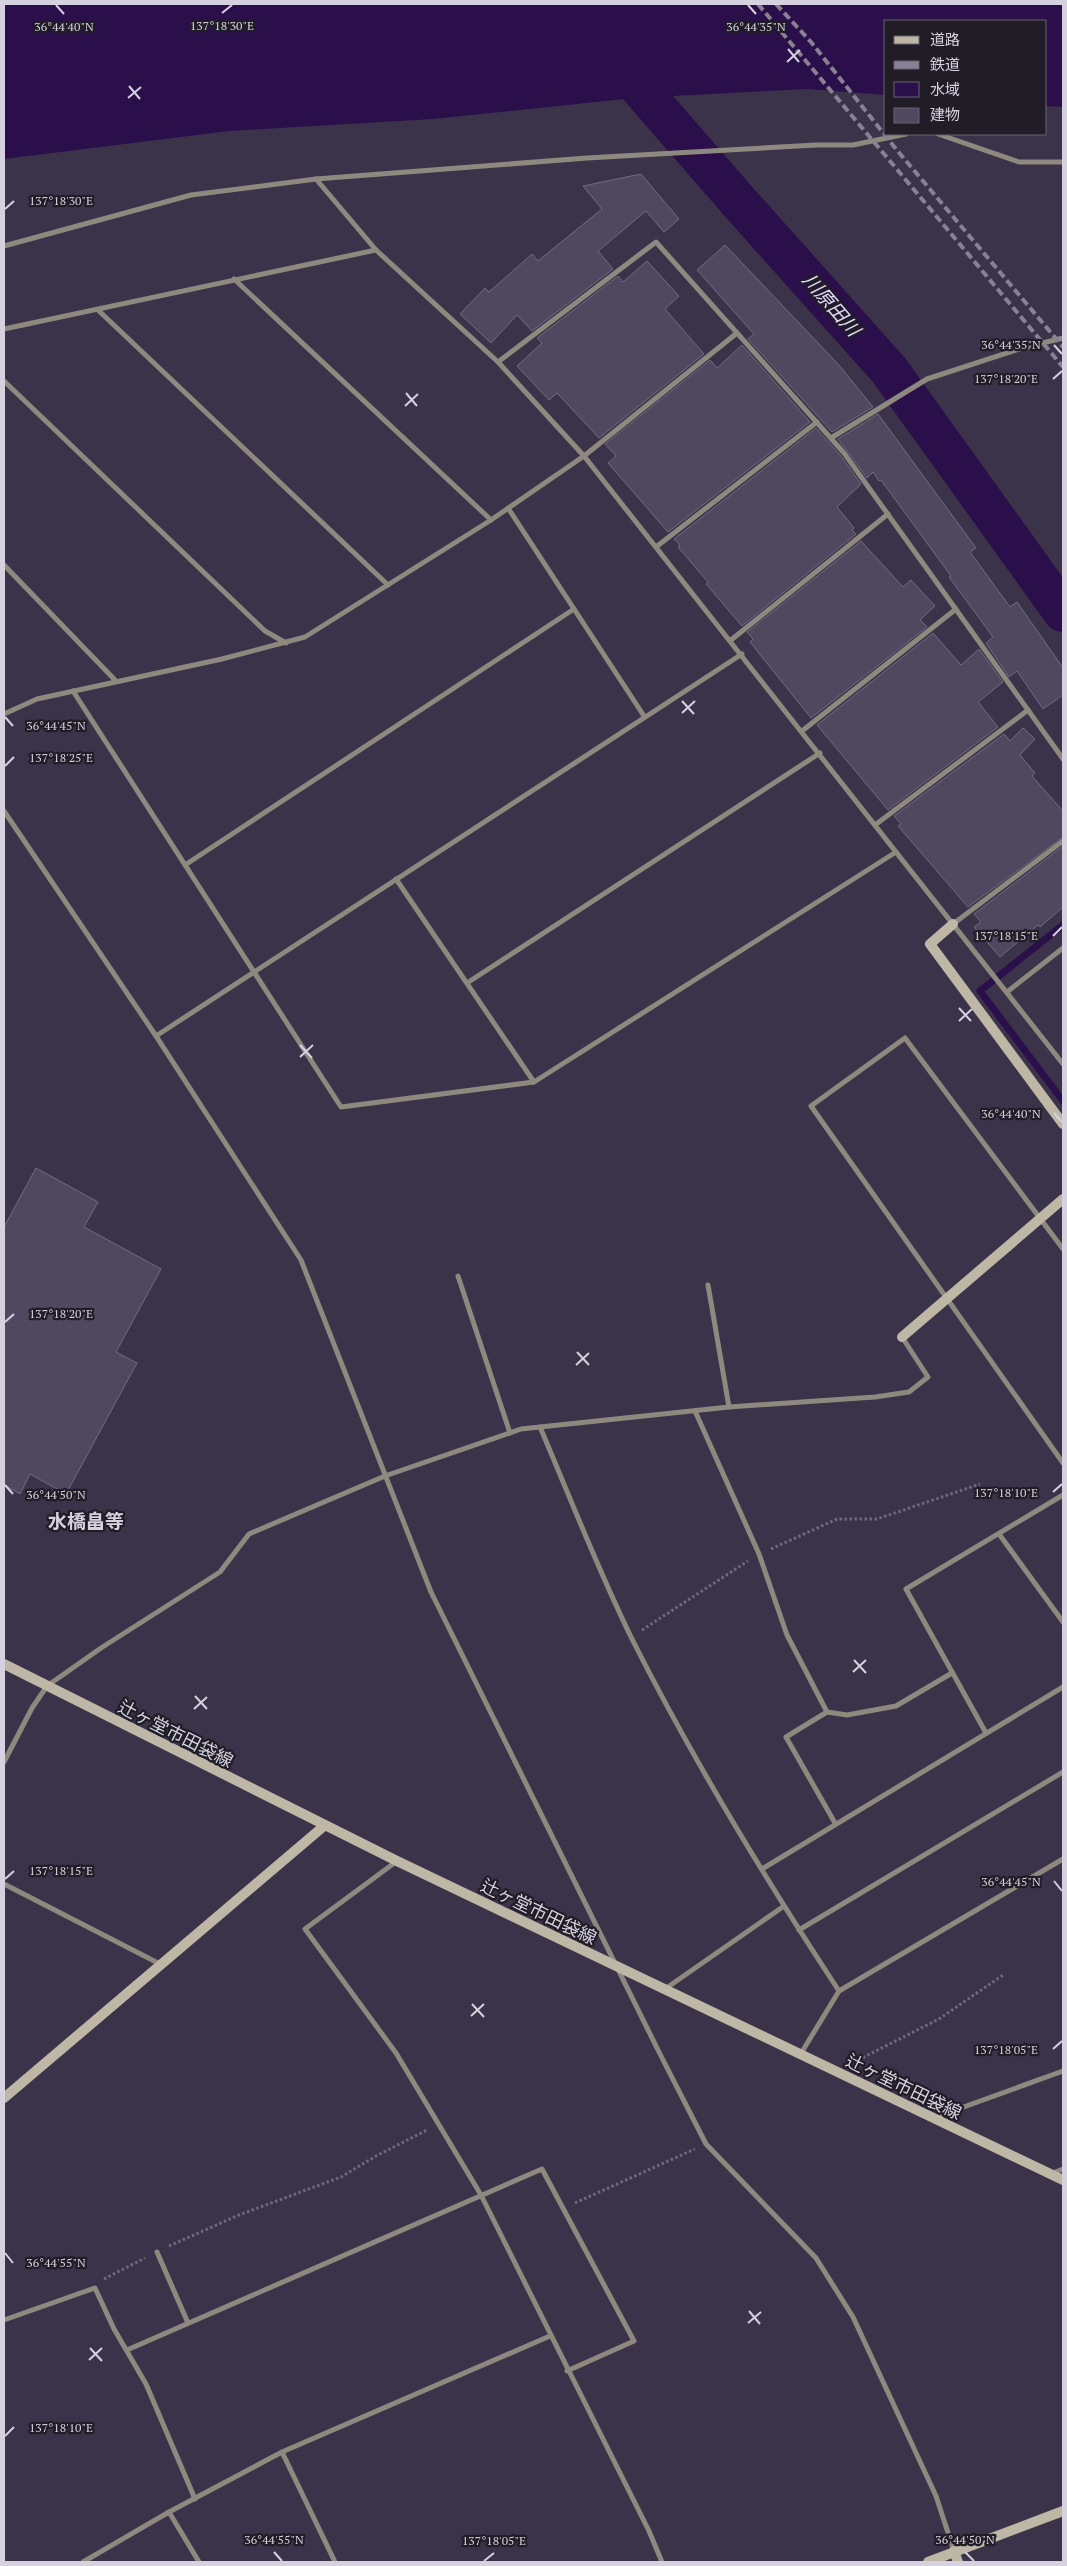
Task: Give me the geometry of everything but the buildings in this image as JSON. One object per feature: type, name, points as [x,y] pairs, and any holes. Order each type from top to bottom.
[{"type":"main road","points":[[953,924],[930,944],[1063,1124]]},
{"type":"main road","points":[[902,1337],[1063,1199]]},
{"type":"main road","name":"辻ヶ堂市田袋線","points":[[4,1664],[324,1826],[1063,2180]]},
{"type":"main road","points":[[4,2098],[324,1826]]},
{"type":"main road","points":[[928,2562],[1063,2511]]},
{"type":"main road","points":[[954,2551],[958,2562]]},
{"type":"street","points":[[4,246],[191,195],[316,179],[587,158],[816,145],[853,145],[901,135]]},
{"type":"street","points":[[941,135],[1019,162],[1063,162]]},
{"type":"street","points":[[316,179],[376,250],[498,362],[584,456],[731,640],[1063,1064]]},
{"type":"street","points":[[498,362],[656,242],[831,438],[888,514],[1063,760]]},
{"type":"street","points":[[4,329],[376,250]]},
{"type":"street","points":[[234,279],[491,520]]},
{"type":"street","points":[[98,310],[388,585]]},
{"type":"street","points":[[4,714],[37,699],[115,680],[286,644],[305,637],[491,520],[584,456],[737,333]]},
{"type":"street","points":[[831,438],[927,379],[1022,348],[1063,338]]},
{"type":"street","points":[[4,381],[265,631],[286,644]]},
{"type":"street","points":[[656,547],[817,422]]},
{"type":"street","points":[[508,508],[644,716]]},
{"type":"street","points":[[731,640],[888,514]]},
{"type":"street","points":[[4,566],[115,680]]},
{"type":"street","points":[[185,865],[574,609]]},
{"type":"street","points":[[802,731],[956,609]]},
{"type":"street","points":[[156,1036],[644,716],[742,654]]},
{"type":"street","points":[[74,691],[341,1107],[534,1082],[896,852]]},
{"type":"street","points":[[875,824],[1028,710]]},
{"type":"street","points":[[467,983],[820,754]]},
{"type":"street","points":[[4,811],[156,1036],[301,1260],[431,1592],[706,2144],[816,2258],[853,2317],[936,2496],[954,2551]]},
{"type":"street","points":[[953,924],[1063,841]]},
{"type":"street","points":[[396,878],[534,1082]]},
{"type":"street","points":[[1007,992],[1063,948]]},
{"type":"street","points":[[1063,1248],[905,1038],[811,1106],[1063,1463]]},
{"type":"street","points":[[458,1276],[510,1433]]},
{"type":"street","points":[[708,1285],[729,1407]]},
{"type":"street","points":[[4,1762],[32,1708],[47,1686],[101,1648],[220,1572],[249,1534],[385,1476],[510,1433],[540,1427],[729,1407],[875,1397],[909,1392],[928,1377],[902,1337]]},
{"type":"street","points":[[695,1411],[759,1554],[787,1634],[827,1712]]},
{"type":"street","points":[[540,1427],[631,1637],[680,1730],[784,1906],[839,1991]]},
{"type":"street","points":[[986,1733],[906,1589],[1063,1495]]},
{"type":"street","points":[[999,1534],[1063,1622]]},
{"type":"street","points":[[835,1823],[786,1737],[827,1712],[848,1715],[896,1706],[952,1672]]},
{"type":"street","points":[[762,1869],[835,1823],[1063,1687]]},
{"type":"street","points":[[799,1930],[1063,1772]]},
{"type":"street","points":[[800,2055],[839,1991],[1063,1859]]},
{"type":"street","points":[[396,1861],[305,1930],[396,2053],[481,2195],[567,2371],[649,2531],[662,2562]]},
{"type":"street","points":[[4,1884],[160,1964]]},
{"type":"street","points":[[664,1989],[784,1906]]},
{"type":"street","points":[[934,2118],[1063,2071]]},
{"type":"street","points":[[127,2350],[542,2169],[634,2341],[567,2371]]},
{"type":"street","points":[[1050,2174],[1063,2169]]},
{"type":"street","points":[[157,2252],[188,2323]]},
{"type":"street","points":[[4,2320],[95,2288],[114,2329],[146,2384],[195,2499]]},
{"type":"street","points":[[83,2562],[170,2512],[282,2452],[550,2336]]},
{"type":"street","points":[[282,2452],[335,2562]]},
{"type":"street","points":[[170,2512],[198,2562]]},
{"type":"path","points":[[631,1637],[759,1554],[837,1519],[877,1519],[980,1484]]},
{"type":"path","points":[[836,2072],[939,2019],[1003,1975]]},
{"type":"path","points":[[95,2288],[102,2280],[157,2252],[239,2215],[341,2177],[376,2156],[439,2124]]},
{"type":"path","points":[[563,2208],[706,2144]]},
{"type":"water","points":[[4,4],[1063,4],[1063,107],[1047,106],[1047,20],[884,20],[884,95],[807,89],[634,98],[433,119],[229,131],[4,159]]},
{"type":"waterway","name":"川原田川","points":[[612,56],[889,370],[1063,612]]},
{"type":"waterway","points":[[1063,925],[980,991],[1063,1101]]},
{"type":"railway","points":[[758,4],[1063,367]]},
{"type":"railway","points":[[776,4],[811,42],[884,134]]},
{"type":"railway","points":[[885,135],[1063,347]]},
{"type":"district","name":"水橋畠等","points":[[86,1520]]}]
